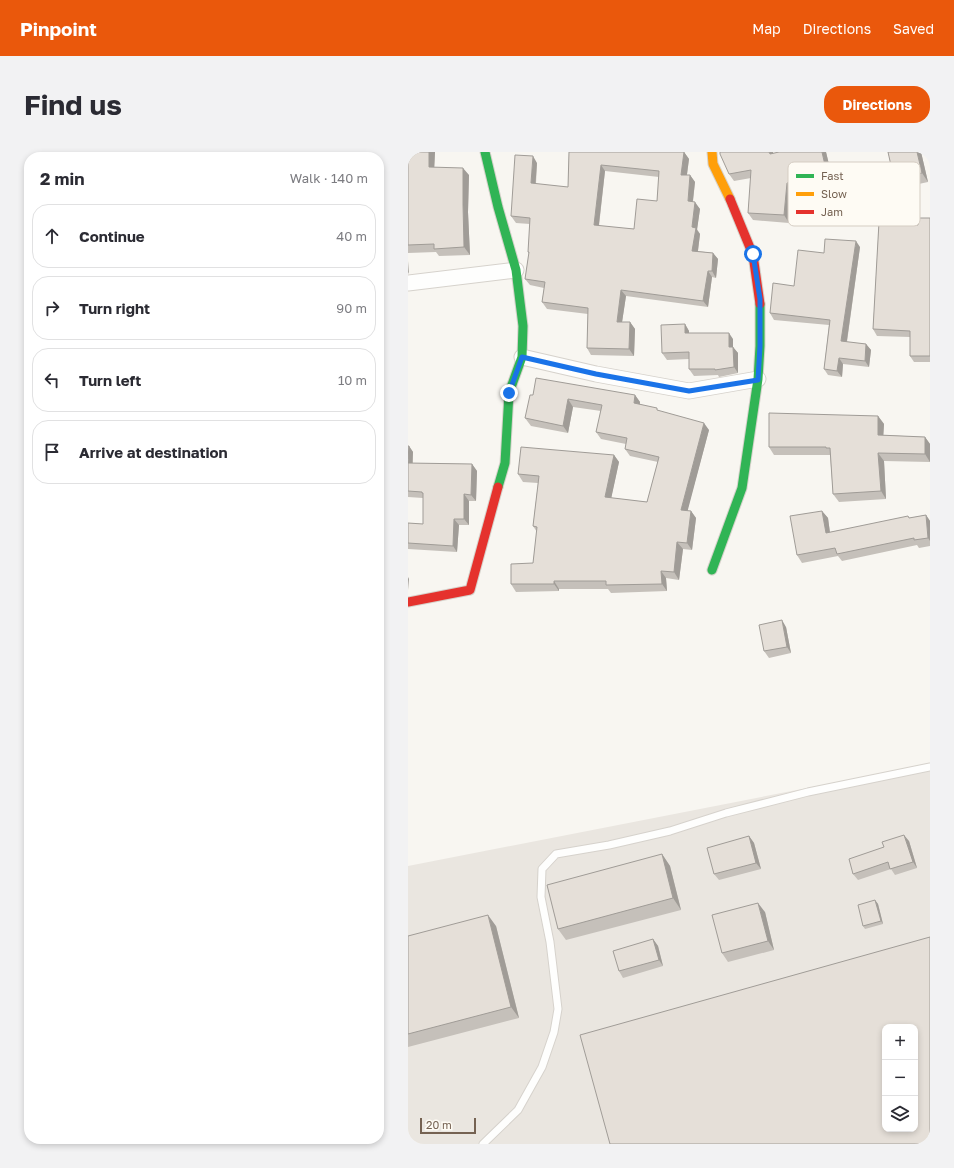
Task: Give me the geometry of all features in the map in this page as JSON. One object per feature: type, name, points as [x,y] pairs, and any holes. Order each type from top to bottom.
[{"type":"street","points":[[408,602],[470,590],[505,463],[509,393],[522,357],[523,326],[516,270],[498,207],[485,152]]},
{"type":"street","points":[[712,152],[714,164],[753,254],[760,299],[758,380],[742,488],[712,570]]},
{"type":"street","points":[[408,283],[516,270]]},
{"type":"street","points":[[522,357],[596,374],[689,391],[758,380]]},
{"type":"lane","points":[[483,1144],[518,1110],[542,1067],[554,1032],[558,1009],[550,942],[541,897],[542,869],[556,854],[609,845],[670,831],[726,813],[808,792],[930,767]]},
{"type":"shaded area","points":[[930,764],[930,1144],[408,1144],[408,866]]},
{"type":"building","points":[[408,152],[429,152],[429,167],[463,168],[464,247],[434,249],[434,244],[408,245]]},
{"type":"building","points":[[569,152],[684,152],[681,175],[690,175],[688,201],[695,202],[692,227],[696,228],[692,251],[713,253],[712,271],[708,271],[703,301],[621,290],[617,322],[630,322],[629,349],[587,348],[588,308],[542,302],[545,282],[525,279],[529,252],[530,218],[511,216],[515,155],[533,156],[531,183],[568,187]],"holes":[[[601,165],[659,171],[657,201],[637,199],[634,229],[594,225]]]},
{"type":"building","points":[[720,152],[769,152],[770,154],[779,152],[822,152],[824,162],[788,162],[788,183],[784,215],[748,213],[751,170],[729,174]]},
{"type":"building","points":[[888,152],[917,152],[919,162],[890,162]]},
{"type":"building","points":[[920,218],[930,218],[930,356],[910,356],[910,331],[873,329],[879,226],[920,226]]},
{"type":"building","points":[[825,239],[856,241],[841,341],[866,344],[865,361],[839,358],[837,371],[824,369],[830,320],[770,313],[773,283],[794,286],[798,250],[824,253]]},
{"type":"building","points":[[685,324],[685,333],[729,333],[729,347],[733,347],[734,367],[715,370],[689,369],[689,352],[662,353],[661,325]]},
{"type":"building","points":[[536,378],[635,395],[634,403],[657,408],[657,410],[704,423],[681,510],[691,511],[687,543],[677,542],[674,572],[661,571],[662,584],[606,585],[606,581],[554,581],[554,584],[511,584],[511,564],[533,563],[537,527],[533,526],[539,476],[518,474],[521,447],[614,455],[605,497],[647,502],[659,457],[625,449],[627,438],[596,432],[602,405],[568,399],[563,426],[525,418],[530,395],[533,395]]},
{"type":"building","points":[[769,413],[878,416],[878,435],[925,437],[925,454],[878,453],[881,491],[833,494],[830,448],[769,447]]},
{"type":"building","points":[[408,463],[472,464],[471,495],[464,494],[464,519],[454,519],[453,546],[408,543],[408,523],[423,524],[423,493],[408,491]]},
{"type":"building","points":[[822,511],[826,533],[908,516],[909,518],[926,515],[928,538],[914,540],[914,538],[837,554],[835,548],[797,555],[790,516]]},
{"type":"building","points":[[782,620],[787,647],[764,651],[759,625]]},
{"type":"building","points":[[904,835],[913,862],[890,869],[888,862],[853,874],[849,859],[884,847],[882,842]]},
{"type":"building","points":[[749,836],[756,863],[714,874],[707,848]]},
{"type":"building","points":[[662,854],[673,898],[558,929],[547,885]]},
{"type":"building","points":[[875,900],[881,921],[863,926],[858,905]]},
{"type":"building","points":[[758,903],[768,941],[722,953],[712,915]]},
{"type":"building","points":[[488,915],[511,1007],[408,1034],[408,936]]},
{"type":"building","points":[[930,937],[930,1144],[610,1144],[580,1035]]},
{"type":"building","points":[[653,939],[659,960],[619,971],[613,951]]},
{"type":"traffic: fast","points":[[485,152],[498,207],[516,270],[523,326],[522,357],[509,393],[505,463],[498,487]]},
{"type":"traffic: fast","points":[[712,570],[742,488],[758,379],[760,304]]},
{"type":"traffic: slow","points":[[712,152],[713,164],[730,199]]},
{"type":"traffic: jam","points":[[730,199],[753,255],[760,304]]},
{"type":"traffic: jam","points":[[408,602],[470,590],[498,487]]},
{"type":"route","points":[[509,393],[522,357],[596,374],[689,391],[758,380],[760,299],[753,254]]}]
